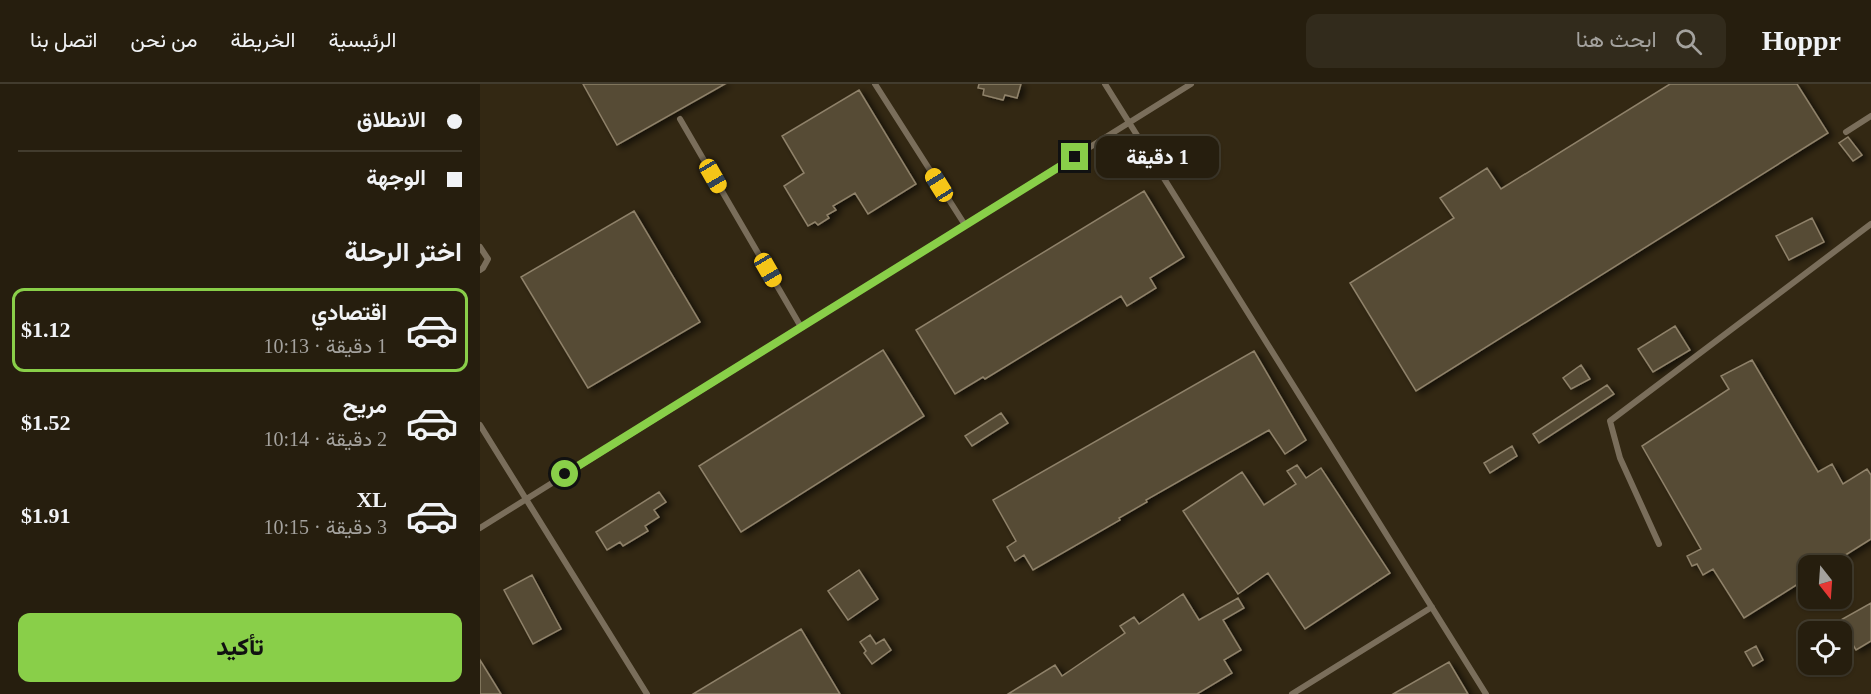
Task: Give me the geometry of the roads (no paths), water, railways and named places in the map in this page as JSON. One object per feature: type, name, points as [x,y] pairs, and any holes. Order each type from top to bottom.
[{"type":"lane","points":[[875,84],[965,225]]},
{"type":"lane","points":[[1105,84],[1486,694]]},
{"type":"lane","points":[[480,528],[1191,84]]},
{"type":"lane","points":[[1846,132],[1871,116]]},
{"type":"lane","points":[[680,119],[801,327]]},
{"type":"lane","points":[[1659,544],[1620,459],[1610,421],[1871,224]]},
{"type":"lane","points":[[480,247],[488,259],[480,270]]},
{"type":"lane","points":[[480,425],[647,694]]},
{"type":"lane","points":[[1292,694],[1432,607]]}]
